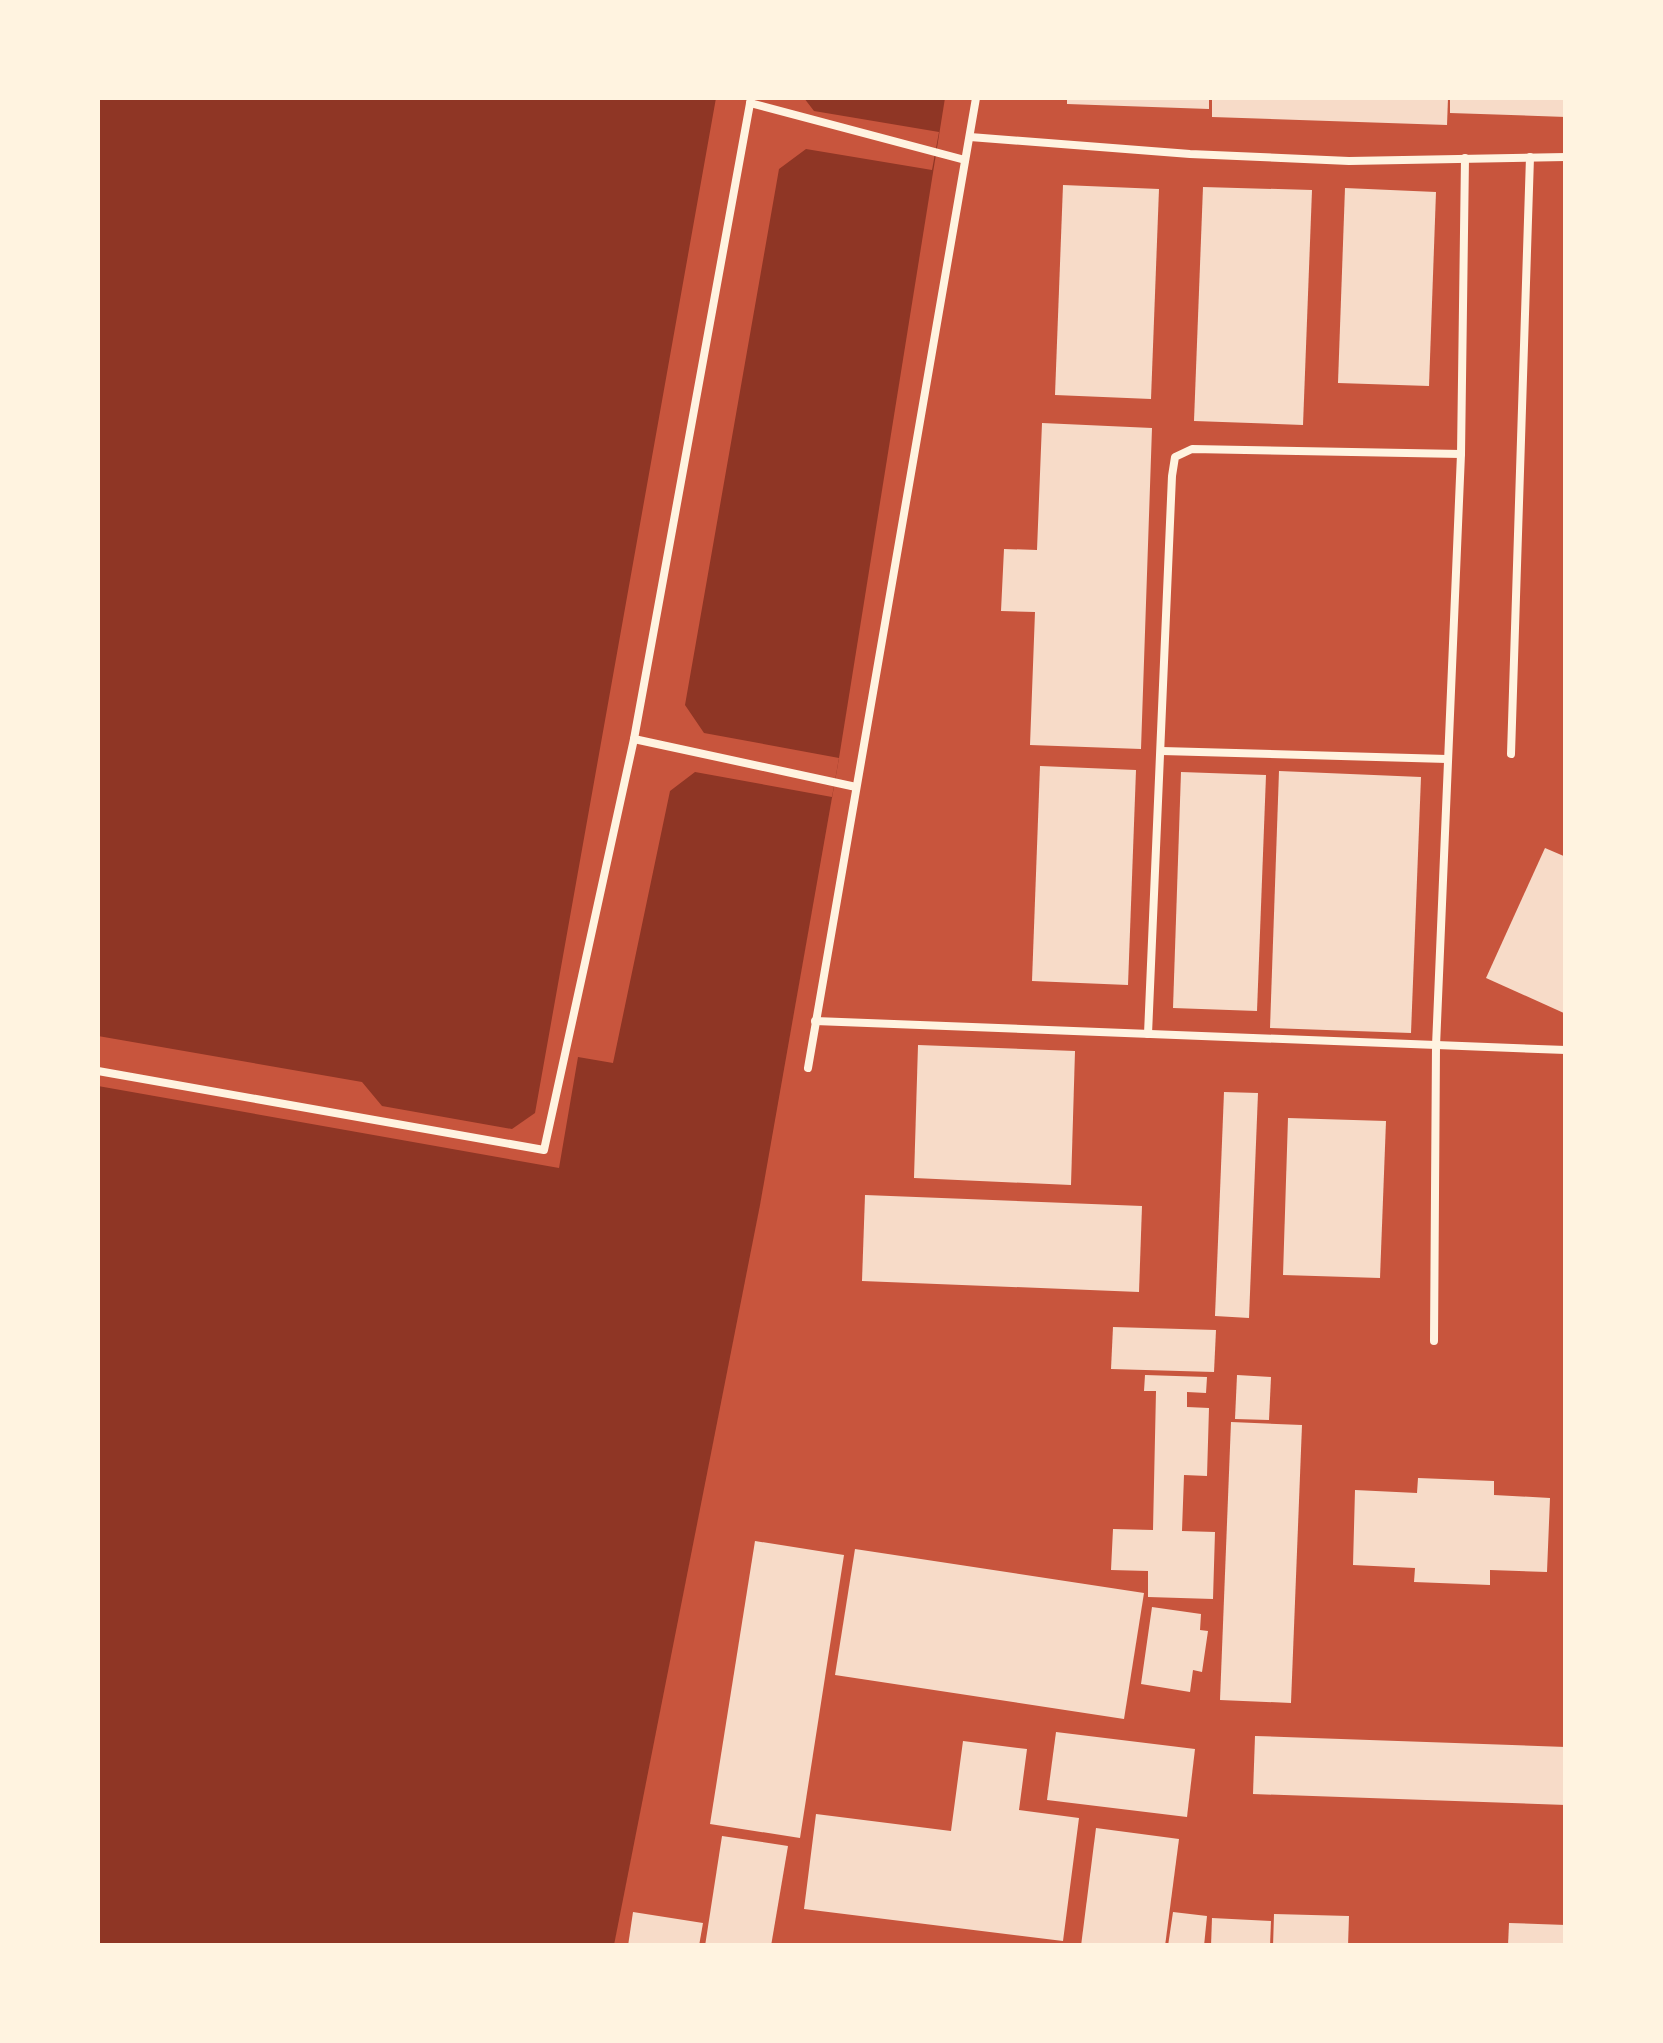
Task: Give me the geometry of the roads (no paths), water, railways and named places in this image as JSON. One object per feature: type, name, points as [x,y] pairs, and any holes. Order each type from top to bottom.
[{"type":"lane","points":[[808,1068],[976,98]]},
{"type":"lane","points":[[98,1071],[544,1150],[634,740],[750,100],[965,160]]},
{"type":"lane","points":[[970,137],[1349,161],[1566,156]]},
{"type":"lane","points":[[1511,754],[1530,157]]},
{"type":"lane","points":[[1434,1342],[1436,1046],[1461,454],[1465,158]]},
{"type":"lane","points":[[1148,1034],[1175,458],[1192,450],[1461,454]]},
{"type":"lane","points":[[634,740],[856,787]]},
{"type":"lane","points":[[1162,751],[1447,759]]},
{"type":"lane","points":[[815,1021],[1566,1050]]}]
